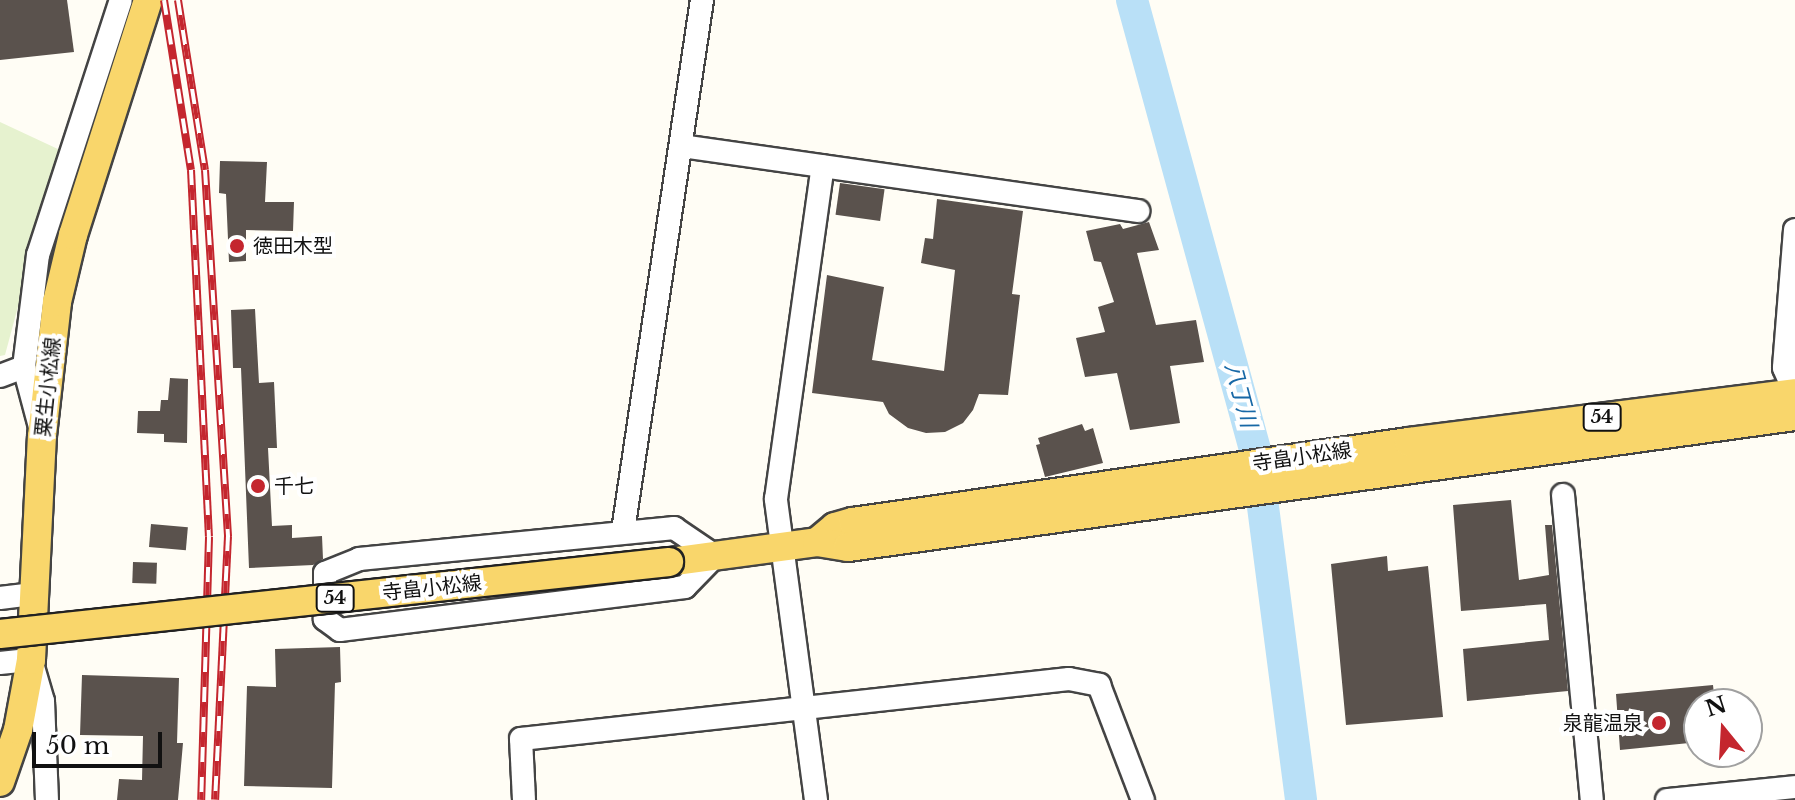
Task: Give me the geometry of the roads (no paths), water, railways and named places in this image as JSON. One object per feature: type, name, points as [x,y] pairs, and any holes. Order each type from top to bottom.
[{"type":"main road","name":"粟生小松線","points":[[0,782],[18,730],[31,660],[42,436],[57,302],[148,0]]},
{"type":"main road","name":"寺畠小松線","points":[[1070,502],[1409,442],[1795,393]]},
{"type":"main road","name":"寺畠小松線","points":[[0,634],[669,562],[817,542],[835,527],[853,522],[1413,470],[1795,416]]},
{"type":"street","points":[[42,436],[24,367],[38,255],[121,0]]},
{"type":"street","points":[[623,531],[702,0]]},
{"type":"street","points":[[681,146],[1138,211]]},
{"type":"street","points":[[816,800],[776,499],[823,166]]},
{"type":"street","points":[[1795,230],[1784,368],[1795,393]]},
{"type":"street","points":[[0,376],[24,367]]},
{"type":"street","points":[[1563,495],[1592,800]]},
{"type":"street","points":[[674,528],[715,556],[685,587],[340,630],[325,619],[325,573],[359,559],[623,531],[674,528]]},
{"type":"street","points":[[0,598],[34,594]]},
{"type":"street","points":[[0,663],[31,660],[43,701],[47,800]]},
{"type":"street","points":[[524,800],[521,739],[1069,679],[1099,685],[1143,800]]},
{"type":"street","points":[[1667,800],[1795,787]]},
{"type":"waterway","name":"八丁川","points":[[1132,0],[1256,453],[1301,800]]},
{"type":"railway","points":[[164,0],[191,170],[209,537],[201,800]]},
{"type":"railway","points":[[178,0],[205,170],[228,536],[215,800]]},
{"type":"place","name":"徳田木型","points":[[237,246]]},
{"type":"place","name":"千七","points":[[258,486]]},
{"type":"place","name":"泉龍温泉","points":[[1659,723]]}]
